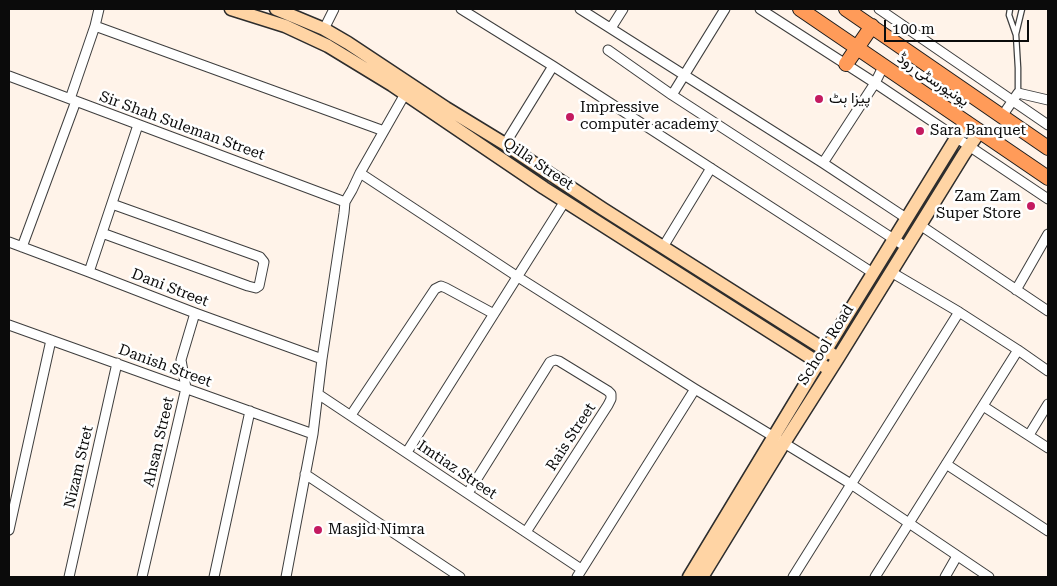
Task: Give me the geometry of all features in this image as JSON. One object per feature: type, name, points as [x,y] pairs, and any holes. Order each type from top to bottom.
[{"type":"main road","name":"یونیورسٹی روڈ","points":[[800,9],[1048,178]]},
{"type":"main road","name":"یونیورسٹی روڈ","points":[[846,9],[1048,148]]},
{"type":"main road","points":[[846,64],[872,26]]},
{"type":"street","points":[[22,247],[73,100],[98,9]]},
{"type":"street","name":"Qilla Street","points":[[231,9],[257,13],[328,46],[405,94],[565,201],[830,370]]},
{"type":"street","name":"Qilla Street","points":[[276,9],[324,29],[348,43],[446,108],[838,358]]},
{"type":"street","points":[[324,29],[334,9]]},
{"type":"street","points":[[461,9],[553,66],[873,273]]},
{"type":"street","points":[[580,9],[906,218]]},
{"type":"street","points":[[611,28],[623,9]]},
{"type":"street","points":[[672,94],[725,9]]},
{"type":"street","points":[[760,9],[1048,199]]},
{"type":"street","points":[[872,26],[881,10],[1048,125]]},
{"type":"street","points":[[94,26],[384,131]]},
{"type":"street","points":[[608,50],[906,247]]},
{"type":"street","points":[[504,144],[553,66]]},
{"type":"street","points":[[823,164],[884,67]]},
{"type":"street","name":"Sir Shah Suleman Street","points":[[9,76],[345,202]]},
{"type":"street","points":[[1002,116],[1018,92],[1048,100]]},
{"type":"street","points":[[286,577],[313,434],[345,202],[405,94]]},
{"type":"street","name":"School Road","points":[[702,577],[779,440],[818,362],[966,122]]},
{"type":"street","points":[[90,272],[138,125]]},
{"type":"street","name":"School Road","points":[[689,577],[779,440],[838,358],[980,131]]},
{"type":"street","points":[[663,247],[711,168]]},
{"type":"street","points":[[360,173],[518,277],[695,389],[851,484],[989,577]]},
{"type":"street","points":[[407,452],[565,201]]},
{"type":"street","points":[[102,233],[248,286],[256,288],[259,286],[264,262],[260,257],[112,204]]},
{"type":"street","points":[[920,225],[1048,311]]},
{"type":"street","points":[[1016,290],[1048,234]]},
{"type":"street","name":"Dani Street","points":[[9,242],[194,313],[322,359]]},
{"type":"street","points":[[891,272],[959,312],[1048,371]]},
{"type":"street","points":[[352,415],[435,289],[441,286],[446,288],[494,314]]},
{"type":"street","points":[[793,577],[959,312]]},
{"type":"street","name":"Ahsan Street","points":[[142,577],[186,388],[181,360],[194,313]]},
{"type":"street","name":"Danish Street","points":[[9,325],[313,434]]},
{"type":"street","points":[[9,530],[13,490],[51,340]]},
{"type":"street","points":[[875,577],[1018,350]]},
{"type":"street","name":"Rais Street","points":[[468,493],[550,362],[559,361],[608,391],[611,394],[608,405],[526,532]]},
{"type":"street","name":"Nizam Stret","points":[[69,577],[117,363]]},
{"type":"street","points":[[579,573],[695,389]]},
{"type":"street","name":"Imtiaz Street","points":[[318,394],[526,532],[579,573]]},
{"type":"street","points":[[1029,435],[1048,405]]},
{"type":"street","points":[[983,406],[1048,448]]},
{"type":"street","points":[[214,577],[250,411]]},
{"type":"street","points":[[946,464],[1048,531]]},
{"type":"street","points":[[305,474],[460,577]]},
{"type":"street","points":[[945,577],[957,556]]},
{"type":"lane","points":[[1010,9],[1009,15],[1016,35],[1018,92]]},
{"type":"lane","points":[[1016,35],[1022,9]]},
{"type":"place","name":"پیزا ہٹ","points":[[819,99]]},
{"type":"place","name":"Impressive computer academy","points":[[570,117]]},
{"type":"place","name":"Sara Banquet","points":[[920,131]]},
{"type":"place","name":"Zam Zam Super Store","points":[[1031,206]]},
{"type":"place","name":"Masjid Nimra","points":[[318,530]]}]
